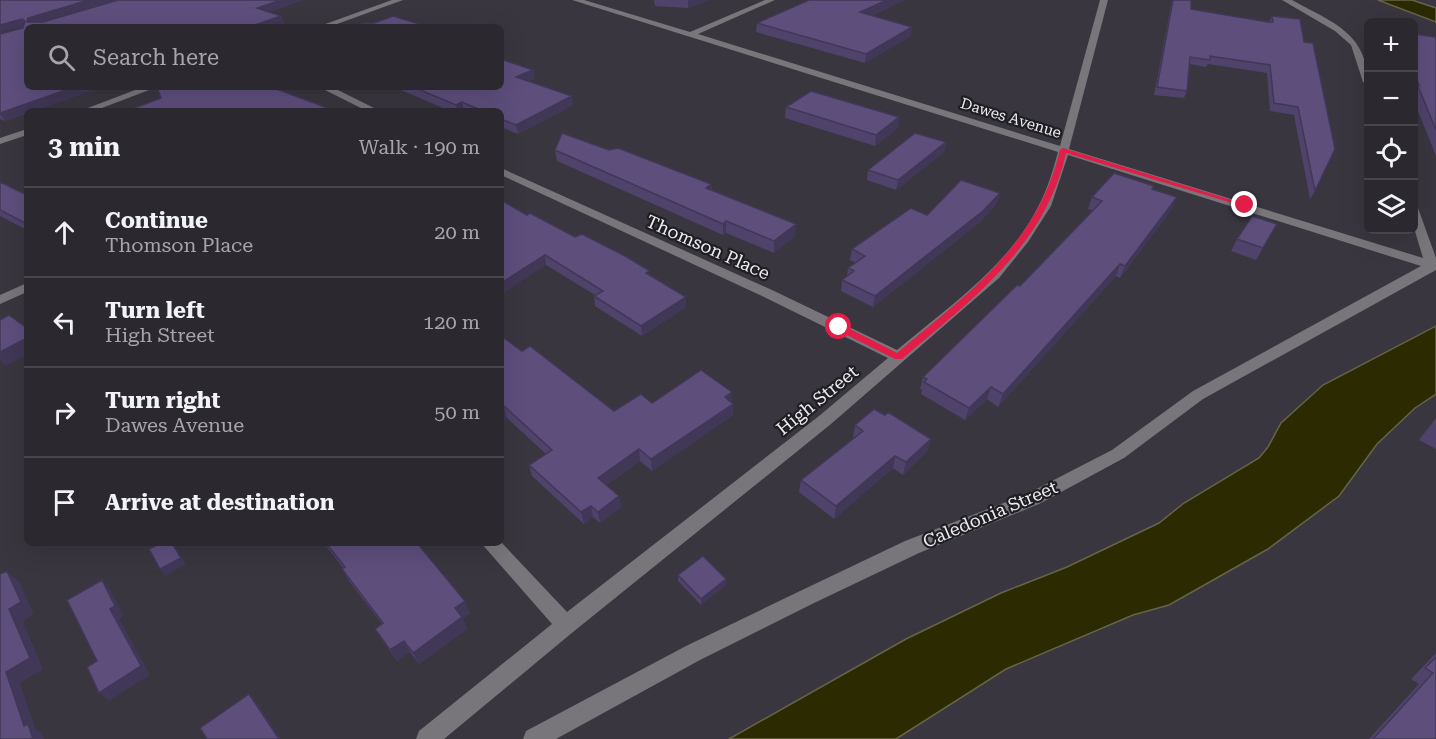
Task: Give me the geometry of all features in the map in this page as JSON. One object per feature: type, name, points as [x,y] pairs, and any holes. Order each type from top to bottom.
[{"type":"street","points":[[330,24],[399,0]]},
{"type":"street","name":"Dawes Avenue","points":[[576,0],[1434,265]]},
{"type":"street","points":[[689,35],[771,0]]},
{"type":"street","name":"High Street","points":[[427,739],[566,625],[825,420],[994,275],[1024,238],[1045,206],[1057,176],[1104,0]]},
{"type":"street","points":[[1286,0],[1338,29],[1355,44],[1365,72]]},
{"type":"street","points":[[93,108],[144,90]]},
{"type":"street","points":[[330,90],[369,108]]},
{"type":"street","points":[[0,141],[24,133]]},
{"type":"street","name":"Thomson Place","points":[[504,172],[767,293],[898,357]]},
{"type":"street","points":[[1418,224],[1434,265]]},
{"type":"street","name":"Caledonia Street","points":[[534,739],[693,653],[805,598],[912,547],[1033,498],[1083,473],[1118,454],[1198,395],[1434,265]]},
{"type":"street","points":[[0,300],[24,288]]},
{"type":"street","points":[[493,546],[566,625]]},
{"type":"shaded area","points":[[1378,0],[1412,0],[1436,8],[1436,22]]},
{"type":"shaded area","points":[[1436,326],[1436,394],[1415,408],[1377,444],[1339,496],[1268,549],[1169,605],[1133,615],[1006,669],[896,739],[729,739],[906,639],[1001,593],[1067,567],[1159,523],[1184,503],[1259,458],[1281,423],[1323,385]]},
{"type":"building","points":[[0,0],[89,0],[28,18],[27,22],[43,22],[118,0],[281,0],[257,8],[281,16],[258,24],[24,24],[25,21],[22,19],[0,25]]},
{"type":"building","points":[[809,0],[887,0],[860,12],[912,27],[866,54],[757,23]]},
{"type":"building","points":[[1173,0],[1191,0],[1191,9],[1268,22],[1273,22],[1272,16],[1300,19],[1304,42],[1313,43],[1335,149],[1315,191],[1298,107],[1274,103],[1270,65],[1210,56],[1210,60],[1190,57],[1187,91],[1157,87]]},
{"type":"building","points":[[393,16],[419,24],[361,24],[374,23]]},
{"type":"building","points":[[24,24],[24,90],[65,90],[0,113],[0,34],[23,28]]},
{"type":"building","points":[[1418,35],[1436,37],[1436,130],[1419,85]]},
{"type":"building","points":[[504,60],[533,70],[516,77],[572,96],[516,125],[504,120],[504,108],[476,108],[462,102],[456,105],[420,90],[504,90]]},
{"type":"building","points":[[158,90],[279,90],[328,108],[134,108],[161,98]]},
{"type":"building","points":[[811,91],[899,117],[876,135],[786,107]]},
{"type":"building","points":[[562,133],[609,150],[618,148],[711,184],[706,188],[796,224],[774,241],[726,221],[723,224],[555,150]]},
{"type":"building","points":[[915,133],[946,142],[898,180],[868,170]]},
{"type":"building","points":[[1114,173],[1154,186],[1152,189],[1177,197],[1125,266],[1120,264],[1003,394],[991,387],[969,408],[924,382],[927,379],[923,377],[1017,285],[1020,286],[1102,201],[1092,197]]},
{"type":"building","points":[[961,180],[1000,193],[983,211],[875,296],[842,280],[854,271],[848,268],[865,256],[852,249],[911,208],[927,215]]},
{"type":"building","points":[[0,182],[24,194],[24,222],[0,210]]},
{"type":"building","points":[[504,202],[575,237],[582,234],[627,257],[650,271],[646,273],[686,297],[641,326],[594,296],[603,291],[545,255],[504,281]]},
{"type":"building","points":[[1252,216],[1277,224],[1263,248],[1237,239]]},
{"type":"building","points":[[9,315],[24,326],[24,340],[0,352],[0,320]]},
{"type":"building","points":[[504,338],[522,351],[530,346],[614,411],[641,394],[652,403],[701,370],[732,392],[725,397],[733,404],[651,459],[639,449],[598,478],[619,496],[598,512],[591,506],[581,512],[529,465],[552,450],[504,406]]},
{"type":"building","points":[[874,409],[885,415],[888,412],[931,439],[906,462],[895,456],[836,506],[801,480],[863,431],[855,425]]},
{"type":"building","points":[[155,546],[174,546],[181,558],[160,569],[149,549]]},
{"type":"building","points":[[328,546],[419,546],[465,601],[455,608],[462,617],[413,653],[404,641],[390,650],[375,629],[383,623],[342,569],[345,567]]},
{"type":"building","points":[[703,556],[726,579],[701,599],[678,575]]},
{"type":"building","points":[[7,571],[21,602],[9,609],[30,658],[6,672],[24,726],[28,724],[33,739],[0,739],[0,574]]},
{"type":"building","points":[[102,580],[115,606],[110,609],[141,666],[99,693],[87,667],[97,661],[67,600]]},
{"type":"building","points":[[1436,657],[1436,739],[1373,739],[1433,673],[1425,668]]},
{"type":"building","points":[[249,694],[279,739],[207,739],[200,728]]},
{"type":"route","points":[[839,327],[898,357],[994,275],[1024,238],[1045,206],[1057,176],[1063,150],[1245,205]]}]
